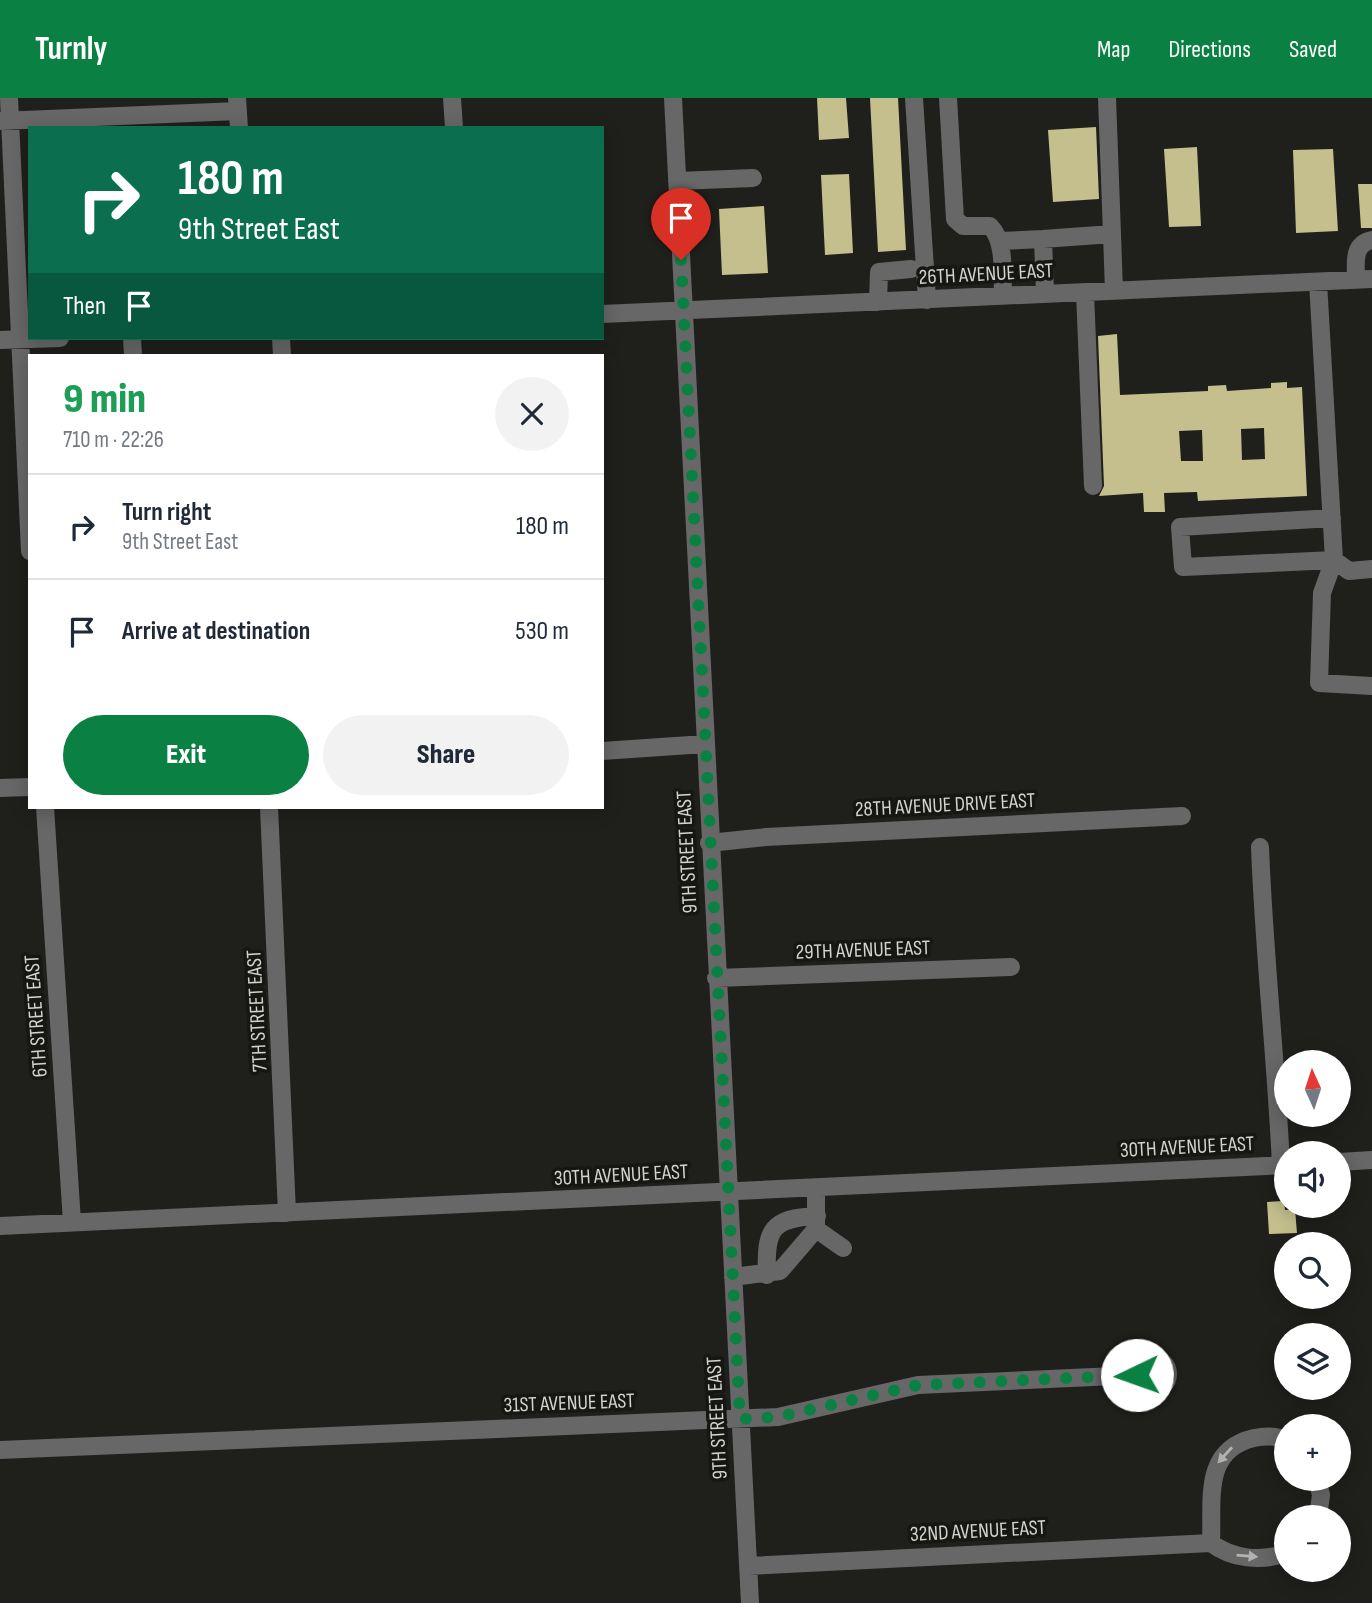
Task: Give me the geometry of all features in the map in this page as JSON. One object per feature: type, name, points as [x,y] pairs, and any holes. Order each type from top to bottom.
[{"type":"street","points":[[9,98],[5,121],[9,340],[28,531]]},
{"type":"street","points":[[452,98],[454,126]]},
{"type":"street","name":"9TH STREET EAST","points":[[673,98],[709,843],[750,1603]]},
{"type":"street","points":[[914,98],[927,300]]},
{"type":"street","points":[[948,98],[955,219],[963,226],[990,226],[1000,241],[1003,296]]},
{"type":"street","points":[[1107,98],[1114,291]]},
{"type":"street","points":[[5,121],[238,112]]},
{"type":"street","points":[[677,181],[753,178]]},
{"type":"street","points":[[1000,241],[1112,234]]},
{"type":"street","points":[[1042,239],[1045,294]]},
{"type":"street","points":[[1364,279],[1356,254],[1360,246],[1372,240]]},
{"type":"street","points":[[878,302],[879,272],[911,269]]},
{"type":"street","name":"26TH AVENUE EAST","points":[[604,314],[1364,279]]},
{"type":"street","points":[[1318,282],[1334,560],[1322,593],[1320,683],[1372,686]]},
{"type":"street","points":[[1086,293],[1093,486]]},
{"type":"street","points":[[9,340],[28,339]]},
{"type":"street","points":[[1332,519],[1180,527],[1183,567],[1334,560],[1349,570],[1372,569]]},
{"type":"street","points":[[604,751],[705,744]]},
{"type":"street","points":[[0,788],[28,787]]},
{"type":"street","name":"6TH STREET EAST","points":[[45,809],[72,1222]]},
{"type":"street","name":"7TH STREET EAST","points":[[269,809],[287,1213]]},
{"type":"street","name":"28TH AVENUE DRIVE EAST","points":[[709,843],[766,837],[1182,816]]},
{"type":"street","points":[[1260,847],[1264,959],[1274,1038],[1282,1141]]},
{"type":"street","name":"29TH AVENUE EAST","points":[[716,978],[1011,967]]},
{"type":"street","points":[[1351,1161],[1372,1160]]},
{"type":"street","name":"30TH AVENUE EAST","points":[[0,1226],[1274,1165]]},
{"type":"street","points":[[733,1277],[767,1275],[780,1270],[817,1222],[816,1188]]},
{"type":"street","points":[[767,1275],[766,1248],[775,1227],[787,1219],[817,1222],[844,1248]]},
{"type":"street","name":"31ST AVENUE EAST","points":[[0,1450],[778,1417],[918,1385],[1137,1375]]},
{"type":"street","points":[[1211,1543],[1213,1484],[1216,1466],[1225,1451],[1242,1441],[1263,1436],[1274,1438]]},
{"type":"street","name":"32ND AVENUE EAST","points":[[748,1566],[1211,1543],[1223,1552],[1243,1557],[1274,1558]]},
{"type":"building","points":[[817,98],[846,98],[849,138],[819,140]]},
{"type":"building","points":[[870,98],[898,98],[906,250],[878,252]]},
{"type":"building","points":[[1096,127],[1099,199],[1053,202],[1048,130]]},
{"type":"building","points":[[1197,147],[1201,226],[1169,227],[1164,149]]},
{"type":"building","points":[[1333,149],[1338,231],[1296,233],[1293,150]]},
{"type":"building","points":[[849,174],[853,253],[825,255],[821,175]]},
{"type":"building","points":[[1358,184],[1372,184],[1372,228],[1361,228]]},
{"type":"building","points":[[764,206],[768,273],[722,275],[719,209]]},
{"type":"building","points":[[1117,334],[1120,395],[1208,391],[1208,386],[1226,385],[1227,391],[1271,388],[1271,383],[1287,382],[1287,388],[1302,387],[1307,496],[1198,501],[1197,492],[1164,493],[1165,512],[1144,512],[1143,493],[1099,496],[1104,486],[1098,336]],"holes":[[[1264,428],[1265,459],[1242,460],[1241,429]],[[1202,430],[1203,461],[1181,461],[1179,431]]]},
{"type":"building","points":[[1267,1202],[1274,1202],[1274,1218],[1296,1218],[1297,1232],[1269,1234]]},
{"type":"route","points":[[681,260],[740,1419],[778,1417],[918,1385],[1137,1375]]}]
